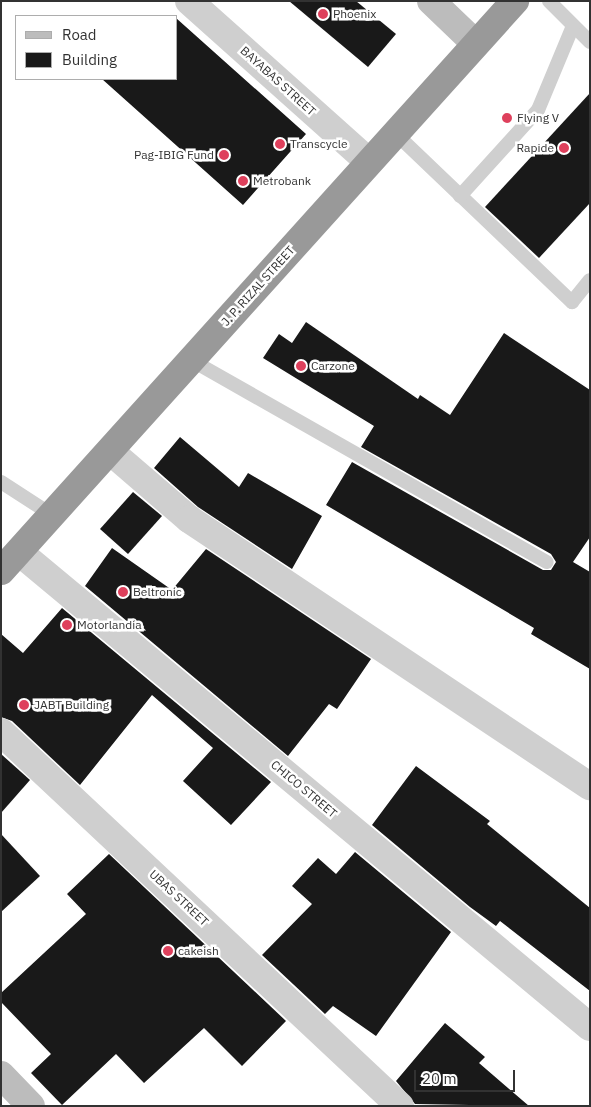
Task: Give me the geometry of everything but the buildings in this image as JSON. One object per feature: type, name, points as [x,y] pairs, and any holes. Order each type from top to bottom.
[{"type":"highway","name":"J. P. RIZAL STREET","points":[[10,562],[368,161],[516,1]]},
{"type":"street","name":"BAYABAS STREET","points":[[188,1],[368,161]]},
{"type":"street","points":[[431,1],[476,44]]},
{"type":"street","points":[[110,451],[189,519],[590,786]]},
{"type":"street","name":"CHICO STREET","points":[[10,562],[590,1027]]},
{"type":"street","name":"UBAS STREET","points":[[1,732],[400,1106]]},
{"type":"street","points":[[1,1075],[31,1106]]},
{"type":"lane","points":[[549,1],[590,42]]},
{"type":"lane","points":[[460,196],[538,110],[573,26]]},
{"type":"lane","points":[[395,133],[572,302],[590,280]]},
{"type":"lane","points":[[191,360],[547,562]]},
{"type":"lane","points":[[1,482],[52,515]]},
{"type":"place","name":"Phoenix","points":[[323,14]]},
{"type":"place","name":"Flying V","points":[[507,118]]},
{"type":"place","name":"Transcycle","points":[[280,144]]},
{"type":"place","name":"Rapide","points":[[564,148]]},
{"type":"place","name":"Pag-IBIG Fund","points":[[224,155]]},
{"type":"place","name":"Metrobank","points":[[243,181]]},
{"type":"place","name":"Carzone","points":[[301,366]]},
{"type":"place","name":"Beltronic","points":[[123,592]]},
{"type":"place","name":"Motorlandia","points":[[67,625]]},
{"type":"place","name":"JABT Building","points":[[24,705]]},
{"type":"place","name":"cakeish","points":[[168,951]]}]
